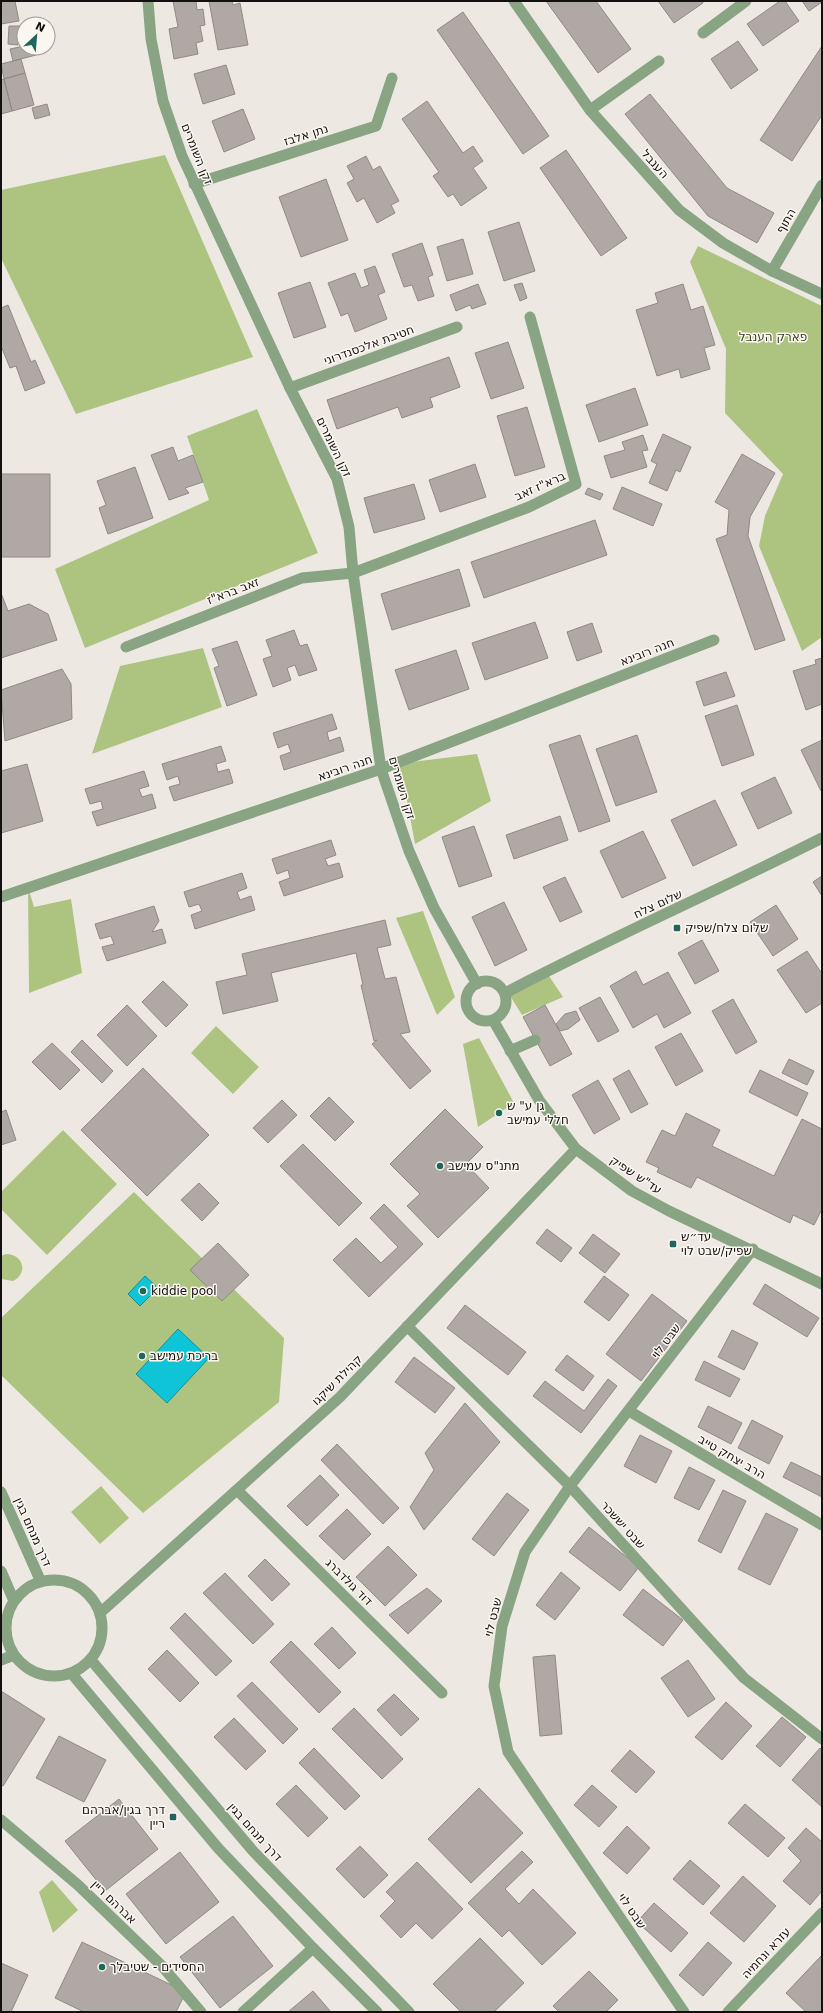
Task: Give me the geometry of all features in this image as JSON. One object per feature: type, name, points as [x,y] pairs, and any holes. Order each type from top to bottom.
[{"type":"street","name":"זקן השומרים","points":[[148,1],[151,39],[163,102],[182,156],[290,388],[337,479],[349,527],[352,573],[381,770],[409,851],[434,908],[476,984]]},
{"type":"street","name":"הענבל","points":[[514,1],[590,110],[679,210],[723,243],[772,270],[822,294]]},
{"type":"street","points":[[703,33],[746,1]]},
{"type":"street","points":[[590,110],[659,61]]},
{"type":"street","name":"נתן אלבז","points":[[194,184],[376,126],[392,78]]},
{"type":"street","name":"התוף","points":[[772,270],[822,186]]},
{"type":"street","name":"ברא\"ז זאב","points":[[352,573],[529,507],[576,484],[530,317]]},
{"type":"street","name":"חטיבת אלכסנדרוני","points":[[290,388],[457,327]]},
{"type":"street","name":"זאב ברא\"ז","points":[[126,647],[302,578],[352,573]]},
{"type":"street","name":"חנה רובינא","points":[[1,898],[381,770],[714,640]]},
{"type":"street","name":"שלום צלח","points":[[505,993],[564,962],[733,883],[822,838]]},
{"type":"street","points":[[482,982],[493,982],[502,988],[505,993],[506,1003],[504,1012],[493,1020],[482,1021],[469,1012],[466,1002],[467,996],[472,987],[476,984],[482,982]]},
{"type":"street","name":"עד\"ש שפיק","points":[[493,1020],[539,1100],[576,1150],[632,1191],[670,1211],[752,1249],[822,1284]]},
{"type":"street","points":[[510,1051],[535,1040]]},
{"type":"street","name":"קהילת שיקגו","points":[[100,1613],[340,1397],[576,1150]]},
{"type":"street","name":"שבט לוי","points":[[684,2012],[508,1752],[494,1686],[502,1626],[525,1552],[570,1486],[752,1249]]},
{"type":"street","name":"שבט יששכר","points":[[407,1326],[570,1486],[744,1678],[822,1739]]},
{"type":"street","name":"הרב יצחק טייב","points":[[629,1411],[822,1525]]},
{"type":"street","name":"דוד גולדברג","points":[[238,1490],[442,1693]]},
{"type":"street","name":"דרך מנחם בגין","points":[[1,1492],[41,1582]]},
{"type":"street","points":[[1,1570],[14,1601]]},
{"type":"street","points":[[56,1580],[70,1582],[83,1589],[94,1600],[100,1613],[103,1627],[102,1639],[91,1660],[72,1674],[56,1676],[40,1674],[25,1667],[14,1655],[3,1634],[9,1611],[14,1601],[26,1589],[41,1582],[56,1580]]},
{"type":"street","points":[[1,1660],[14,1655]]},
{"type":"street","name":"דרך מנחם בגין","points":[[91,1660],[253,1851],[409,2012]]},
{"type":"street","points":[[72,1674],[218,1848],[313,1948],[377,2012]]},
{"type":"street","name":"אברהם ריין","points":[[1,1820],[78,1885],[156,1960],[201,2012]]},
{"type":"street","name":"עזרא ונחמיה","points":[[728,2012],[822,1913]]},
{"type":"street","points":[[243,2012],[313,1948]]},
{"type":"green space","points":[[165,155],[253,357],[76,414],[1,258],[1,190]]},
{"type":"green space","name":"פארק הענבל","points":[[698,246],[822,306],[822,637],[802,651],[759,546],[765,516],[783,474],[725,413],[726,349],[690,262]]},
{"type":"green space","points":[[257,409],[318,553],[85,648],[55,569],[209,500],[187,436]]},
{"type":"green space","points":[[203,648],[222,707],[92,754],[120,666]]},
{"type":"green space","points":[[477,754],[491,801],[415,844],[402,773],[395,764]]},
{"type":"green space","points":[[28,887],[34,907],[71,899],[82,973],[29,993]]},
{"type":"green space","points":[[423,911],[455,997],[437,1015],[396,918]]},
{"type":"green space","points":[[547,973],[563,997],[522,1015],[507,991]]},
{"type":"green space","points":[[216,1026],[259,1067],[233,1094],[191,1053]]},
{"type":"green space","points":[[479,1038],[514,1103],[478,1127],[463,1044]]},
{"type":"green space","points":[[63,1130],[117,1184],[47,1255],[1,1209],[1,1192]]},
{"type":"green space","name":"בריכת עמישב","points":[[134,1192],[284,1338],[279,1402],[143,1513],[1,1375],[1,1318]]},
{"type":"green space","points":[[6,1254],[17,1257],[22,1264],[21,1273],[18,1278],[13,1281],[1,1279],[1,1256]]},
{"type":"green space","points":[[101,1486],[129,1518],[100,1544],[71,1512]]},
{"type":"green space","points":[[52,1880],[78,1910],[53,1933],[39,1892]]},
{"type":"water","name":"kiddie pool","points":[[145,1276],[158,1288],[140,1306],[128,1294]]},
{"type":"water","points":[[178,1329],[209,1358],[167,1403],[136,1374]]},
{"type":"building","points":[[1,1],[15,1],[18,16],[16,16],[16,22],[1,24]]},
{"type":"building","points":[[173,1],[196,1],[197,10],[203,9],[205,25],[200,26],[203,41],[196,43],[198,54],[174,59],[169,29],[178,27]]},
{"type":"building","points":[[209,1],[232,1],[233,5],[240,3],[248,45],[218,50]]},
{"type":"building","points":[[546,1],[596,1],[631,49],[598,73]]},
{"type":"building","points":[[658,1],[702,1],[703,3],[674,23]]},
{"type":"building","points":[[780,1],[785,1],[799,21],[763,46],[747,24]]},
{"type":"building","points":[[802,1],[822,1],[822,2],[809,11]]},
{"type":"building","points":[[463,12],[549,136],[523,154],[437,30]]},
{"type":"building","points":[[9,26],[16,26],[16,45],[8,44]]},
{"type":"building","points":[[738,41],[758,70],[731,89],[711,59]]},
{"type":"building","points":[[822,46],[822,115],[792,161],[760,140]]},
{"type":"building","points":[[16,48],[16,56],[32,56],[13,61],[10,49]]},
{"type":"building","points":[[21,59],[25,73],[4,79],[1,64]]},
{"type":"building","points":[[226,65],[235,94],[203,104],[194,74]]},
{"type":"building","points":[[25,73],[34,105],[12,111],[4,79]]},
{"type":"building","points":[[4,79],[12,111],[1,114],[1,80]]},
{"type":"building","points":[[650,94],[727,188],[774,213],[757,243],[708,216],[625,114]]},
{"type":"building","points":[[427,101],[463,153],[473,146],[483,161],[473,168],[487,188],[461,206],[453,194],[448,197],[433,176],[439,172],[402,119]]},
{"type":"building","points":[[47,104],[50,115],[35,119],[32,108]]},
{"type":"building","points":[[243,109],[255,139],[224,152],[212,121]]},
{"type":"building","points":[[566,150],[627,238],[601,256],[540,168]]},
{"type":"building","points":[[366,156],[373,170],[380,166],[399,201],[391,205],[395,213],[377,223],[364,198],[357,202],[347,183],[354,179],[347,166]]},
{"type":"building","points":[[326,179],[348,240],[301,257],[279,197]]},
{"type":"building","points":[[519,222],[535,271],[504,281],[488,232]]},
{"type":"building","points":[[463,239],[473,274],[447,281],[437,247]]},
{"type":"building","points":[[422,243],[433,275],[428,277],[434,296],[418,301],[412,285],[404,287],[392,254]]},
{"type":"building","points":[[375,266],[385,292],[378,295],[387,319],[355,332],[348,313],[341,316],[328,283],[355,273],[361,288],[369,285],[364,270]]},
{"type":"building","points":[[310,282],[326,327],[294,338],[278,293]]},
{"type":"building","points":[[522,283],[527,298],[520,301],[514,285]]},
{"type":"building","points":[[478,284],[486,304],[472,309],[470,305],[456,311],[450,295]]},
{"type":"building","points":[[683,284],[691,310],[703,306],[715,345],[704,348],[710,369],[681,378],[679,369],[657,376],[636,310],[658,303],[655,293]]},
{"type":"building","points":[[8,305],[31,362],[35,360],[45,383],[25,391],[16,366],[10,368],[1,346],[1,308]]},
{"type":"building","points":[[508,342],[524,388],[491,399],[475,353]]},
{"type":"building","points":[[449,357],[460,387],[430,398],[433,407],[402,418],[398,407],[337,429],[327,400]]},
{"type":"building","points":[[635,388],[648,425],[599,442],[586,405]]},
{"type":"building","points":[[527,407],[545,467],[515,476],[497,416]]},
{"type":"building","points":[[663,434],[691,447],[680,472],[676,470],[667,491],[649,483],[657,464],[651,461]]},
{"type":"building","points":[[643,435],[648,450],[642,451],[647,467],[611,478],[604,456],[625,450],[622,442]]},
{"type":"building","points":[[173,447],[178,461],[193,455],[203,482],[185,488],[189,493],[169,500],[151,455]]},
{"type":"building","points":[[742,454],[775,473],[750,517],[748,536],[785,640],[755,650],[716,539],[727,535],[729,510],[715,502]]},
{"type":"building","points":[[475,464],[486,497],[440,512],[429,480]]},
{"type":"building","points":[[135,467],[153,518],[108,534],[99,508],[106,505],[97,481]]},
{"type":"building","points":[[1,474],[50,474],[50,557],[1,557]]},
{"type":"building","points":[[414,484],[425,519],[374,533],[364,498]]},
{"type":"building","points":[[622,487],[662,504],[653,526],[613,509]]},
{"type":"building","points":[[588,488],[603,494],[600,500],[585,494]]},
{"type":"building","points":[[595,520],[607,555],[484,598],[471,562]]},
{"type":"building","points":[[459,569],[470,606],[392,630],[381,594]]},
{"type":"building","points":[[1,593],[8,611],[29,604],[48,614],[57,640],[1,658]]},
{"type":"building","points":[[535,622],[548,658],[485,680],[472,643]]},
{"type":"building","points":[[592,623],[602,652],[577,661],[567,632]]},
{"type":"building","points":[[294,630],[300,646],[307,644],[317,670],[299,676],[295,665],[287,668],[291,680],[273,687],[263,659],[272,656],[266,640]]},
{"type":"building","points":[[237,641],[257,695],[227,706],[214,668],[219,666],[212,649]]},
{"type":"building","points":[[456,650],[469,689],[409,710],[395,670]]},
{"type":"building","points":[[822,658],[822,704],[806,710],[793,671],[816,664],[815,660]]},
{"type":"building","points":[[62,669],[71,684],[72,719],[5,741],[1,690]]},
{"type":"building","points":[[726,672],[735,696],[704,706],[696,682]]},
{"type":"building","points":[[737,705],[754,755],[722,766],[705,716]]},
{"type":"building","points":[[332,714],[337,729],[327,732],[329,741],[340,737],[344,751],[284,770],[280,756],[291,752],[288,744],[278,748],[273,733]]},
{"type":"building","points":[[580,735],[610,821],[579,832],[549,745]]},
{"type":"building","points":[[637,735],[657,792],[616,806],[596,749]]},
{"type":"building","points":[[822,740],[822,791],[821,791],[801,750]]},
{"type":"building","points":[[221,746],[226,761],[216,764],[218,772],[229,769],[233,783],[174,801],[169,787],[180,784],[178,776],[167,780],[162,764]]},
{"type":"building","points":[[27,764],[43,821],[1,833],[1,771]]},
{"type":"building","points":[[144,771],[149,786],[139,789],[142,797],[152,794],[156,808],[97,826],[92,812],[103,809],[101,801],[90,804],[85,789]]},
{"type":"building","points":[[775,777],[792,813],[758,829],[741,793]]},
{"type":"building","points":[[715,800],[737,845],[693,866],[671,820]]},
{"type":"building","points":[[560,816],[568,840],[514,859],[506,835]]},
{"type":"building","points":[[474,826],[492,876],[459,887],[442,837]]},
{"type":"building","points":[[643,831],[666,878],[622,898],[600,851]]},
{"type":"building","points":[[331,840],[336,855],[325,859],[328,866],[339,863],[343,877],[284,896],[279,882],[290,878],[288,870],[277,874],[272,859]]},
{"type":"building","points":[[242,873],[247,888],[237,892],[240,900],[251,896],[255,910],[195,929],[191,915],[202,911],[199,904],[189,907],[184,892]]},
{"type":"building","points":[[822,876],[822,896],[813,882]]},
{"type":"building","points":[[565,877],[582,912],[560,922],[543,887]]},
{"type":"building","points":[[504,902],[527,950],[495,966],[472,917]]},
{"type":"building","points":[[776,905],[798,939],[773,956],[750,922]]},
{"type":"building","points":[[154,906],[159,921],[152,932],[162,929],[166,943],[107,961],[102,947],[114,944],[111,936],[100,939],[95,924]]},
{"type":"building","points":[[385,920],[391,945],[377,948],[385,979],[396,977],[410,1032],[400,1034],[431,1071],[410,1089],[372,1044],[377,1040],[374,1041],[361,985],[363,985],[356,953],[271,973],[278,1001],[223,1014],[216,982],[247,975],[242,954]]},
{"type":"building","points":[[702,940],[719,971],[695,984],[678,953]]},
{"type":"building","points":[[807,951],[822,974],[822,1003],[806,1013],[777,970]]},
{"type":"building","points":[[636,971],[643,985],[668,972],[691,1013],[664,1028],[657,1014],[633,1028],[610,986]]},
{"type":"building","points":[[163,981],[188,1005],[166,1027],[142,1002]]},
{"type":"building","points":[[600,997],[619,1031],[598,1042],[579,1008]]},
{"type":"building","points":[[733,999],[757,1042],[736,1054],[712,1011]]},
{"type":"building","points":[[127,1005],[157,1036],[127,1066],[97,1035]]},
{"type":"building","points":[[545,1005],[572,1054],[550,1066],[523,1017]]},
{"type":"building","points":[[576,1011],[580,1020],[568,1029],[560,1031],[556,1024],[565,1014]]},
{"type":"building","points":[[681,1033],[703,1071],[676,1086],[655,1047]]},
{"type":"building","points":[[82,1040],[113,1071],[102,1083],[71,1052]]},
{"type":"building","points":[[52,1043],[80,1070],[60,1090],[32,1062]]},
{"type":"building","points":[[789,1059],[814,1071],[807,1085],[782,1073]]},
{"type":"building","points":[[143,1068],[209,1135],[147,1196],[81,1130]]},
{"type":"building","points":[[629,1070],[648,1104],[631,1113],[613,1079]]},
{"type":"building","points":[[760,1070],[808,1093],[797,1116],[749,1092]]},
{"type":"building","points":[[598,1080],[620,1119],[594,1134],[572,1095]]},
{"type":"building","points":[[329,1097],[354,1122],[335,1141],[310,1116]]},
{"type":"building","points":[[282,1100],[297,1115],[268,1143],[253,1128]]},
{"type":"building","points":[[445,1109],[483,1147],[466,1164],[489,1188],[438,1238],[407,1206],[420,1194],[390,1164]]},
{"type":"building","points":[[6,1110],[16,1140],[1,1145],[1,1112]]},
{"type":"building","points":[[686,1113],[720,1130],[712,1146],[774,1176],[802,1119],[822,1129],[822,1209],[814,1225],[793,1215],[790,1223],[697,1177],[691,1188],[657,1172],[659,1168],[646,1162],[662,1130],[675,1136]]},
{"type":"building","points":[[303,1144],[362,1203],[339,1226],[280,1166]]},
{"type":"building","points":[[199,1183],[219,1203],[202,1221],[181,1200]]},
{"type":"building","points":[[384,1204],[423,1244],[369,1297],[333,1260],[356,1238],[381,1263],[398,1247],[370,1218]]},
{"type":"building","points":[[547,1229],[572,1248],[561,1262],[536,1243]]},
{"type":"building","points":[[593,1234],[620,1254],[605,1273],[579,1253]]},
{"type":"building","points":[[218,1243],[249,1275],[222,1301],[190,1270]]},
{"type":"building","points":[[604,1276],[629,1295],[609,1321],[584,1302]]},
{"type":"building","points":[[765,1284],[819,1318],[807,1337],[753,1304]]},
{"type":"building","points":[[652,1294],[687,1321],[641,1381],[606,1354]]},
{"type":"building","points":[[465,1305],[526,1352],[508,1375],[447,1328]]},
{"type":"building","points":[[732,1330],[758,1343],[744,1370],[718,1357]]},
{"type":"building","points":[[567,1355],[594,1376],[583,1391],[555,1370]]},
{"type":"building","points":[[414,1357],[455,1388],[435,1413],[395,1382]]},
{"type":"building","points":[[704,1361],[740,1379],[730,1397],[695,1380]]},
{"type":"building","points":[[608,1379],[617,1386],[581,1433],[533,1396],[545,1381],[584,1411]]},
{"type":"building","points":[[465,1403],[500,1442],[424,1530],[410,1507],[434,1470],[425,1453]]},
{"type":"building","points":[[708,1406],[742,1423],[731,1444],[698,1427]]},
{"type":"building","points":[[752,1420],[783,1436],[769,1464],[738,1448]]},
{"type":"building","points":[[640,1435],[672,1451],[656,1483],[624,1466]]},
{"type":"building","points":[[337,1444],[399,1508],[383,1524],[321,1460]]},
{"type":"building","points":[[791,1462],[822,1477],[822,1497],[783,1477]]},
{"type":"building","points":[[689,1467],[715,1480],[699,1510],[674,1498]]},
{"type":"building","points":[[320,1475],[339,1495],[307,1526],[287,1506]]},
{"type":"building","points":[[723,1490],[746,1501],[721,1553],[698,1541]]},
{"type":"building","points":[[507,1493],[529,1510],[494,1556],[472,1539]]},
{"type":"building","points":[[347,1509],[371,1534],[344,1560],[319,1536]]},
{"type":"building","points":[[766,1513],[798,1529],[770,1585],[738,1569]]},
{"type":"building","points":[[589,1527],[639,1567],[620,1591],[569,1552]]},
{"type":"building","points":[[388,1546],[417,1575],[385,1606],[356,1577]]},
{"type":"building","points":[[265,1559],[290,1584],[272,1601],[248,1576]]},
{"type":"building","points":[[561,1572],[580,1588],[555,1620],[536,1605]]},
{"type":"building","points":[[225,1573],[274,1624],[253,1644],[203,1593]]},
{"type":"building","points":[[427,1588],[442,1601],[408,1634],[389,1615]]},
{"type":"building","points":[[643,1589],[683,1620],[663,1646],[623,1615]]},
{"type":"building","points":[[185,1613],[232,1661],[216,1676],[170,1628]]},
{"type":"building","points":[[332,1627],[356,1653],[339,1669],[314,1644]]},
{"type":"building","points":[[291,1641],[341,1692],[319,1713],[270,1662]]},
{"type":"building","points":[[167,1650],[199,1683],[180,1702],[148,1669]]},
{"type":"building","points":[[555,1655],[562,1734],[540,1736],[533,1657]]},
{"type":"building","points":[[688,1660],[715,1699],[688,1717],[661,1678]]},
{"type":"building","points":[[252,1682],[298,1729],[283,1744],[237,1696]]},
{"type":"building","points":[[1,1691],[45,1719],[3,1786],[1,1785]]},
{"type":"building","points":[[394,1694],[419,1719],[401,1736],[377,1710]]},
{"type":"building","points":[[726,1702],[752,1726],[722,1760],[695,1737]]},
{"type":"building","points":[[354,1708],[403,1759],[382,1779],[332,1729]]},
{"type":"building","points":[[782,1717],[806,1737],[780,1767],[756,1746]]},
{"type":"building","points":[[234,1718],[266,1751],[246,1770],[214,1737]]},
{"type":"building","points":[[59,1736],[106,1760],[84,1802],[36,1778]]},
{"type":"building","points":[[314,1748],[360,1796],[345,1810],[299,1763]]},
{"type":"building","points":[[820,1748],[822,1750],[822,1807],[792,1780]]},
{"type":"building","points":[[630,1750],[655,1772],[636,1793],[611,1771]]},
{"type":"building","points":[[296,1785],[328,1818],[308,1837],[276,1804]]},
{"type":"building","points":[[592,1785],[617,1807],[599,1827],[574,1805]]},
{"type":"building","points":[[479,1788],[523,1833],[471,1883],[428,1839]]},
{"type":"building","points":[[119,1799],[158,1849],[105,1891],[65,1841]]},
{"type":"building","points":[[745,1804],[785,1838],[768,1857],[728,1823]]},
{"type":"building","points":[[627,1826],[650,1848],[627,1874],[603,1853]]},
{"type":"building","points":[[806,1828],[822,1842],[822,1891],[810,1905],[783,1881],[801,1861],[788,1848]]},
{"type":"building","points":[[360,1846],[388,1875],[364,1898],[336,1869]]},
{"type":"building","points":[[522,1851],[533,1862],[505,1889],[519,1904],[533,1889],[576,1933],[542,1965],[509,1930],[502,1937],[468,1903]]},
{"type":"building","points":[[180,1852],[219,1902],[166,1944],[126,1894]]},
{"type":"building","points":[[690,1860],[720,1886],[703,1905],[673,1879]]},
{"type":"building","points":[[417,1862],[463,1909],[432,1939],[416,1923],[401,1938],[380,1916],[395,1901],[386,1892]]},
{"type":"building","points":[[743,1876],[776,1906],[744,1942],[710,1913]]},
{"type":"building","points":[[654,1903],[688,1933],[671,1952],[637,1922]]},
{"type":"building","points":[[233,1916],[273,1966],[220,2008],[180,1957]]},
{"type":"building","points":[[480,1938],[524,1983],[494,2012],[461,2012],[433,1984]]},
{"type":"building","name":"החסידים - שטיבלך","points":[[82,1942],[186,1992],[176,2012],[84,2012],[55,1998]]},
{"type":"building","points":[[708,1942],[732,1963],[703,1996],[679,1975]]},
{"type":"building","points":[[822,1955],[822,2012],[806,2012],[786,1993]]},
{"type":"building","points":[[1,1963],[28,1975],[11,2012],[1,2012]]},
{"type":"building","points":[[589,1971],[618,2000],[606,2012],[559,2012],[553,2006]]},
{"type":"building","points":[[313,1991],[331,2012],[288,2012]]},
{"type":"place","name":"שלום צלח/שפיק","points":[[677,928]]},
{"type":"place","name":"גן ע\" ש חללי עמישב","points":[[499,1113]]},
{"type":"place","name":"מתנ\"ס עמישב","points":[[440,1166]]},
{"type":"place","name":"עד״ש שפיק/שבט לוי","points":[[673,1244]]},
{"type":"place","name":"kiddie pool","points":[[143,1291]]},
{"type":"place","name":"בריכת עמישב","points":[[142,1356]]},
{"type":"place","name":"דרך בגין/אברהם ריין","points":[[173,1817]]},
{"type":"place","name":"החסידים - שטיבלך","points":[[102,1967]]}]
